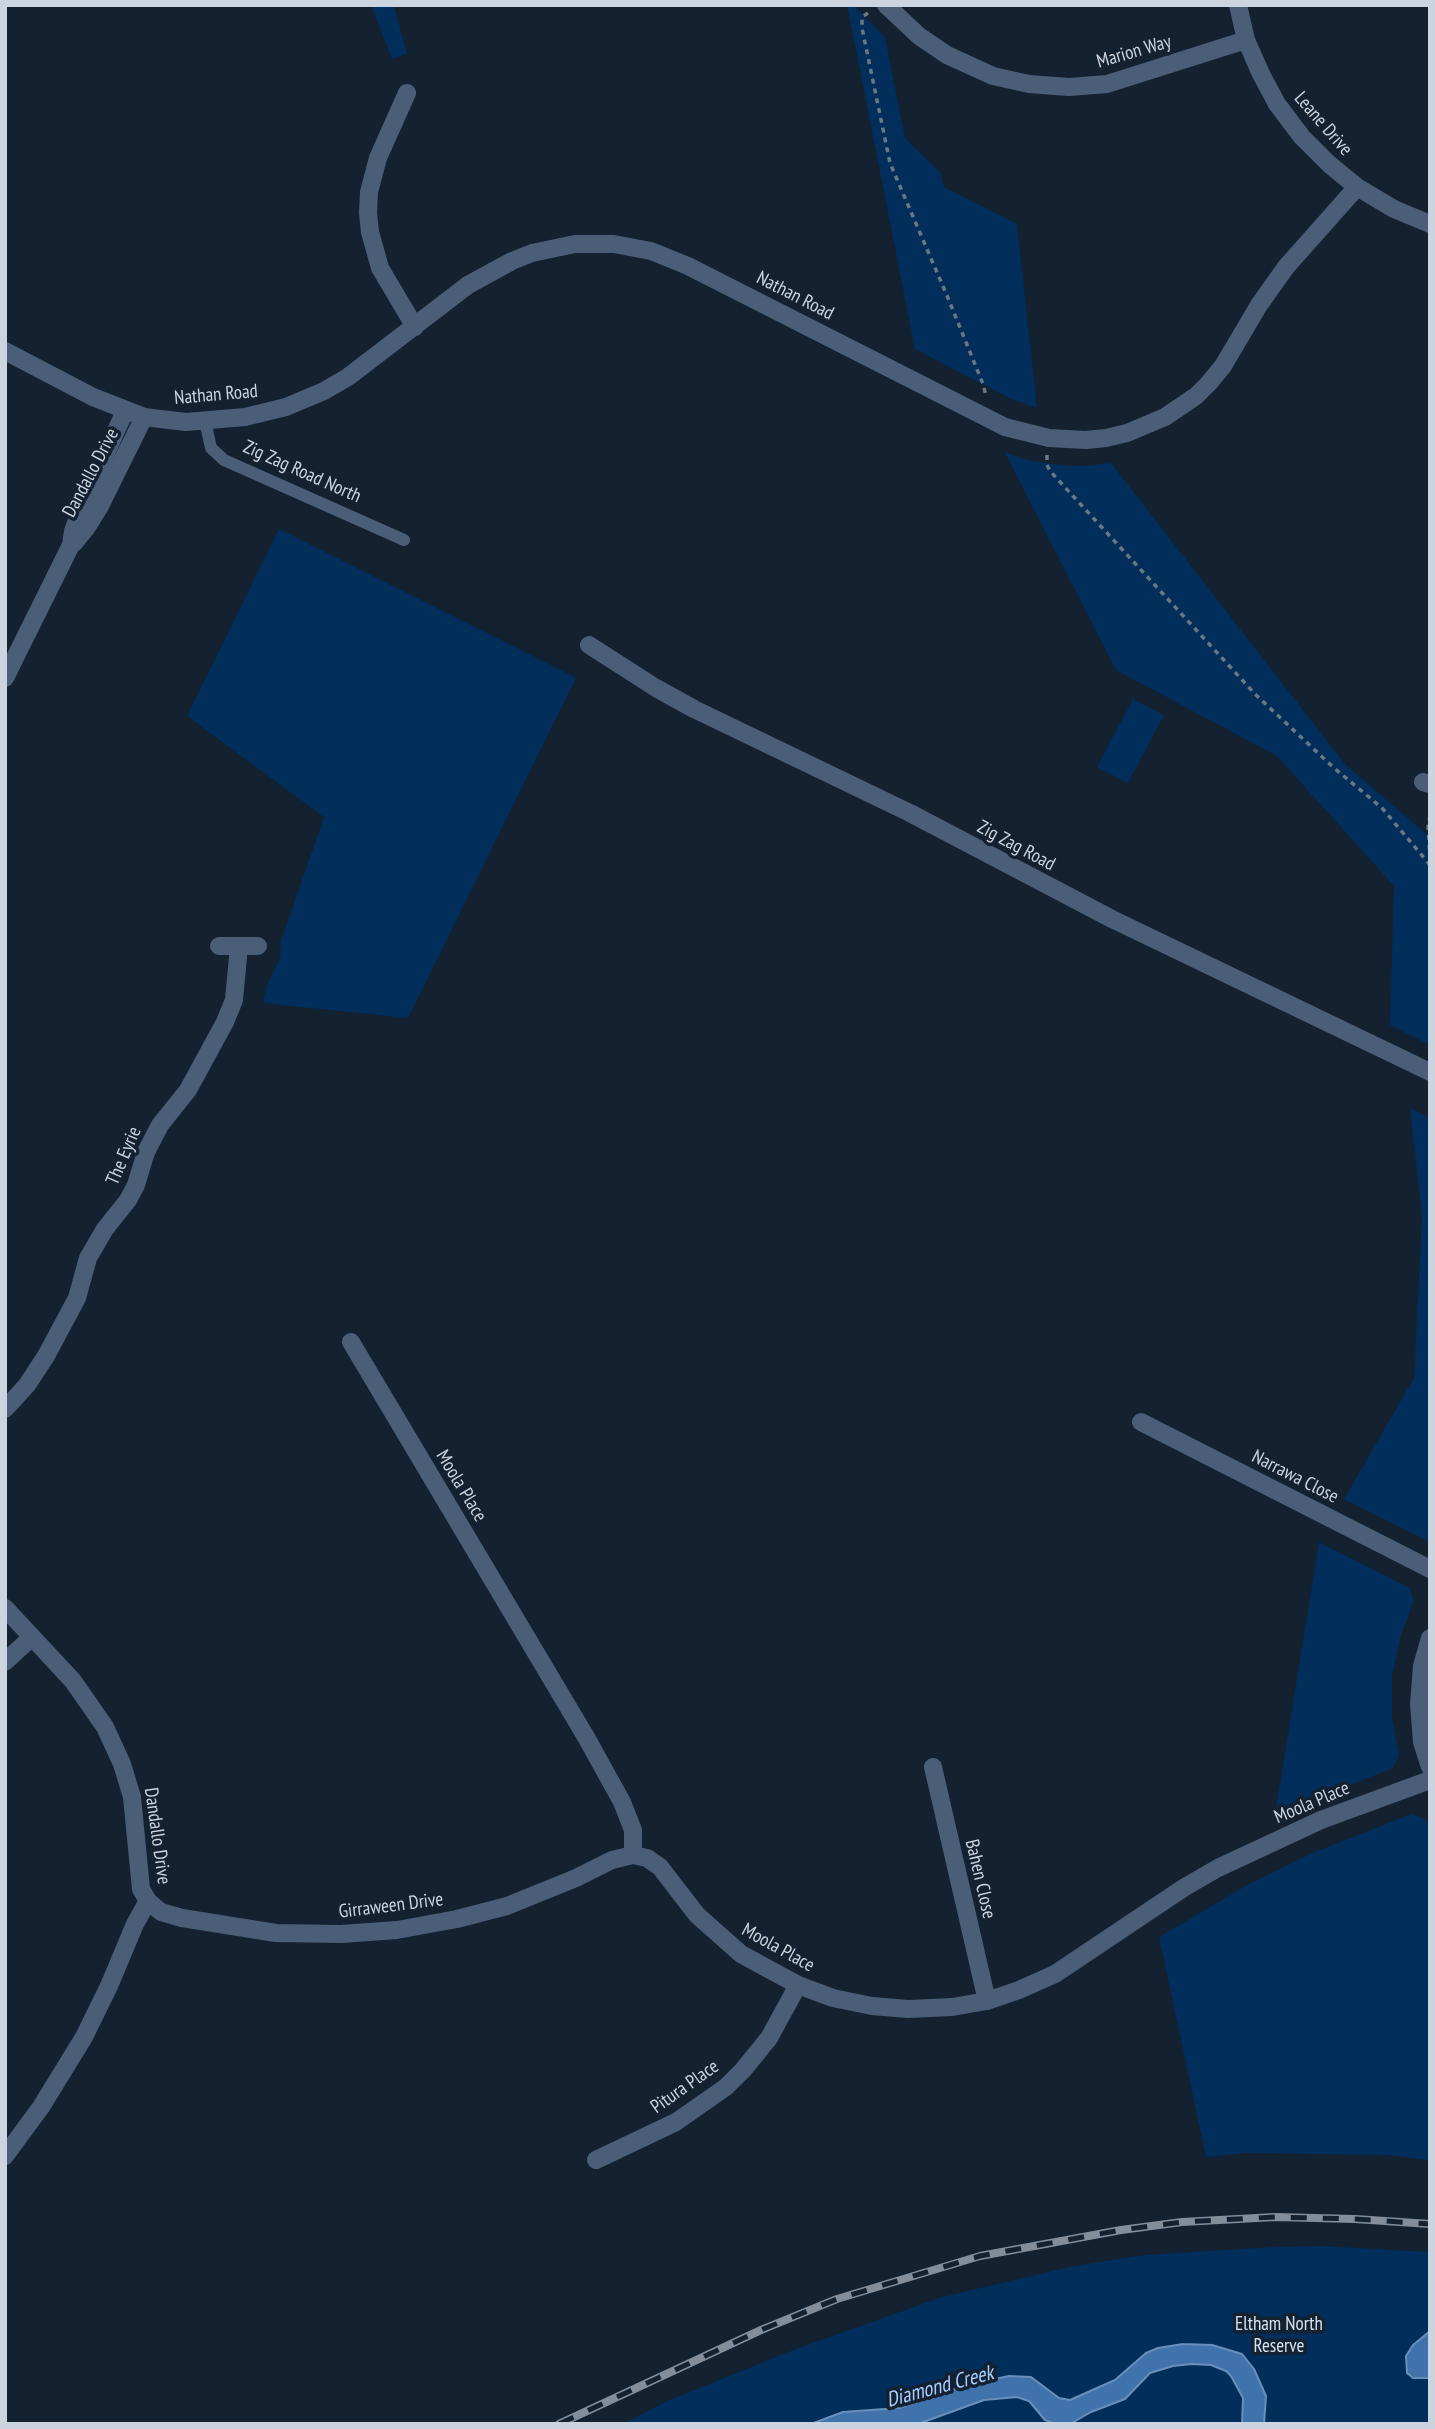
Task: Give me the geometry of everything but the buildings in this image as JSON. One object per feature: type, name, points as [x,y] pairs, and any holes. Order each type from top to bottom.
[{"type":"street","name":"Marion Way","points":[[886,5],[919,36],[947,55],[979,71],[1030,85],[1069,87],[1107,84],[1246,40]]},
{"type":"street","name":"Leane Drive","points":[[1238,5],[1246,40],[1268,88],[1288,120],[1323,158],[1357,187],[1394,209],[1430,224]]},
{"type":"street","points":[[407,93],[378,158],[369,192],[368,213],[380,268],[415,327]]},
{"type":"street","name":"Nathan Road","points":[[135,414],[166,421],[205,421],[266,412],[307,400],[348,377],[468,285],[532,253],[575,244],[634,247],[669,258],[718,280],[1004,426],[1049,438],[1106,438],[1136,430],[1165,417],[1196,396],[1209,383],[1223,366],[1259,305],[1286,267],[1357,187]]},
{"type":"street","points":[[5,351],[135,414]]},
{"type":"street","name":"Dandallo Drive","points":[[5,678],[71,545],[73,531],[86,496],[135,414]]},
{"type":"street","name":"Zig Zag Road","points":[[589,645],[694,709],[910,813],[1112,919],[1430,1072]]},
{"type":"street","points":[[219,946],[258,946]]},
{"type":"street","name":"The Eyrie","points":[[5,1409],[27,1385],[46,1356],[77,1298],[88,1258],[105,1229],[128,1200],[136,1185],[146,1152],[160,1125],[188,1090],[225,1022],[234,1000],[239,946]]},
{"type":"street","name":"Moola Place","points":[[351,1342],[622,1802],[632,1823],[633,1855],[647,1858],[660,1867],[690,1907],[723,1940],[760,1966],[798,1985],[834,1998],[890,2008],[929,2009],[987,2001],[1055,1974],[1218,1868],[1321,1820],[1430,1780]]},
{"type":"street","name":"Narrawa Close","points":[[1142,1422],[1430,1569]]},
{"type":"street","name":"Dandallo Drive","points":[[5,1608],[85,1697],[114,1745],[132,1797],[139,1881],[148,1901],[84,2038],[41,2107],[5,2155]]},
{"type":"street","points":[[5,1662],[32,1637]]},
{"type":"street","points":[[1430,1638],[1422,1666],[1419,1704],[1422,1742],[1430,1767]]},
{"type":"street","name":"Bahen Close","points":[[933,1767],[987,2001]]},
{"type":"street","name":"Girraween Drive","points":[[148,1901],[171,1915],[252,1931],[309,1935],[372,1933],[445,1922],[507,1906],[565,1883],[612,1860],[633,1855]]},
{"type":"street","name":"Pitura Place","points":[[596,2160],[676,2122],[726,2087],[769,2038],[798,1985]]},
{"type":"lane","name":"Zig Zag Road North","points":[[205,421],[211,448],[224,460],[404,540]]},
{"type":"path","points":[[1430,815],[1427,827],[1430,856]]},
{"type":"path","points":[[1430,990],[1430,1053]]},
{"type":"green space","points":[[371,5],[394,5],[407,54],[392,59]]},
{"type":"green space","points":[[847,5],[853,5],[885,37],[905,138],[940,172],[944,187],[1017,224],[1037,408],[1011,399],[915,349]]},
{"type":"green space","points":[[1005,453],[1060,465],[1111,463],[1345,764],[1430,837],[1430,1045],[1390,1025],[1394,886],[1277,756],[1116,670]]},
{"type":"green space","points":[[279,529],[576,678],[408,1018],[263,1003],[267,985],[280,959],[281,941],[324,817],[187,716]]},
{"type":"green space","points":[[1133,699],[1164,715],[1128,783],[1097,767]]},
{"type":"green space","points":[[1410,1108],[1430,1118],[1430,1542],[1344,1499],[1414,1378],[1422,1216]]},
{"type":"green space","points":[[1319,1542],[1410,1588],[1414,1601],[1400,1638],[1392,1677],[1392,1718],[1399,1755],[1393,1768],[1275,1815]]},
{"type":"green space","points":[[1412,1814],[1426,1820],[1430,1825],[1430,2160],[1385,2155],[1246,2153],[1206,2157],[1159,1937],[1249,1884],[1317,1851]]},
{"type":"green space","name":"Eltham North Reserve","points":[[1322,2246],[1430,2252],[1430,2424],[623,2424],[665,2402],[793,2350],[942,2297],[1074,2266],[1144,2255]]},
{"type":"shaded area","points":[[1430,2331],[1430,2378],[1413,2378],[1407,2373],[1406,2356],[1413,2345]]},
{"type":"shaded area","points":[[1183,2344],[1212,2345],[1242,2354],[1254,2369],[1266,2396],[1264,2424],[1242,2424],[1243,2398],[1226,2371],[1211,2365],[1192,2364],[1150,2373],[1125,2399],[1091,2412],[1070,2424],[1045,2420],[1029,2401],[1017,2397],[984,2400],[918,2424],[811,2424],[843,2412],[899,2408],[966,2385],[1009,2376],[1031,2377],[1059,2398],[1070,2400],[1115,2380],[1146,2353]]},
{"type":"railway","points":[[559,2424],[761,2330],[837,2299],[980,2256],[1121,2230],[1182,2222],[1275,2217],[1430,2224]]},
{"type":"water label","name":"Diamond Creek","points":[[940,2387]]}]
